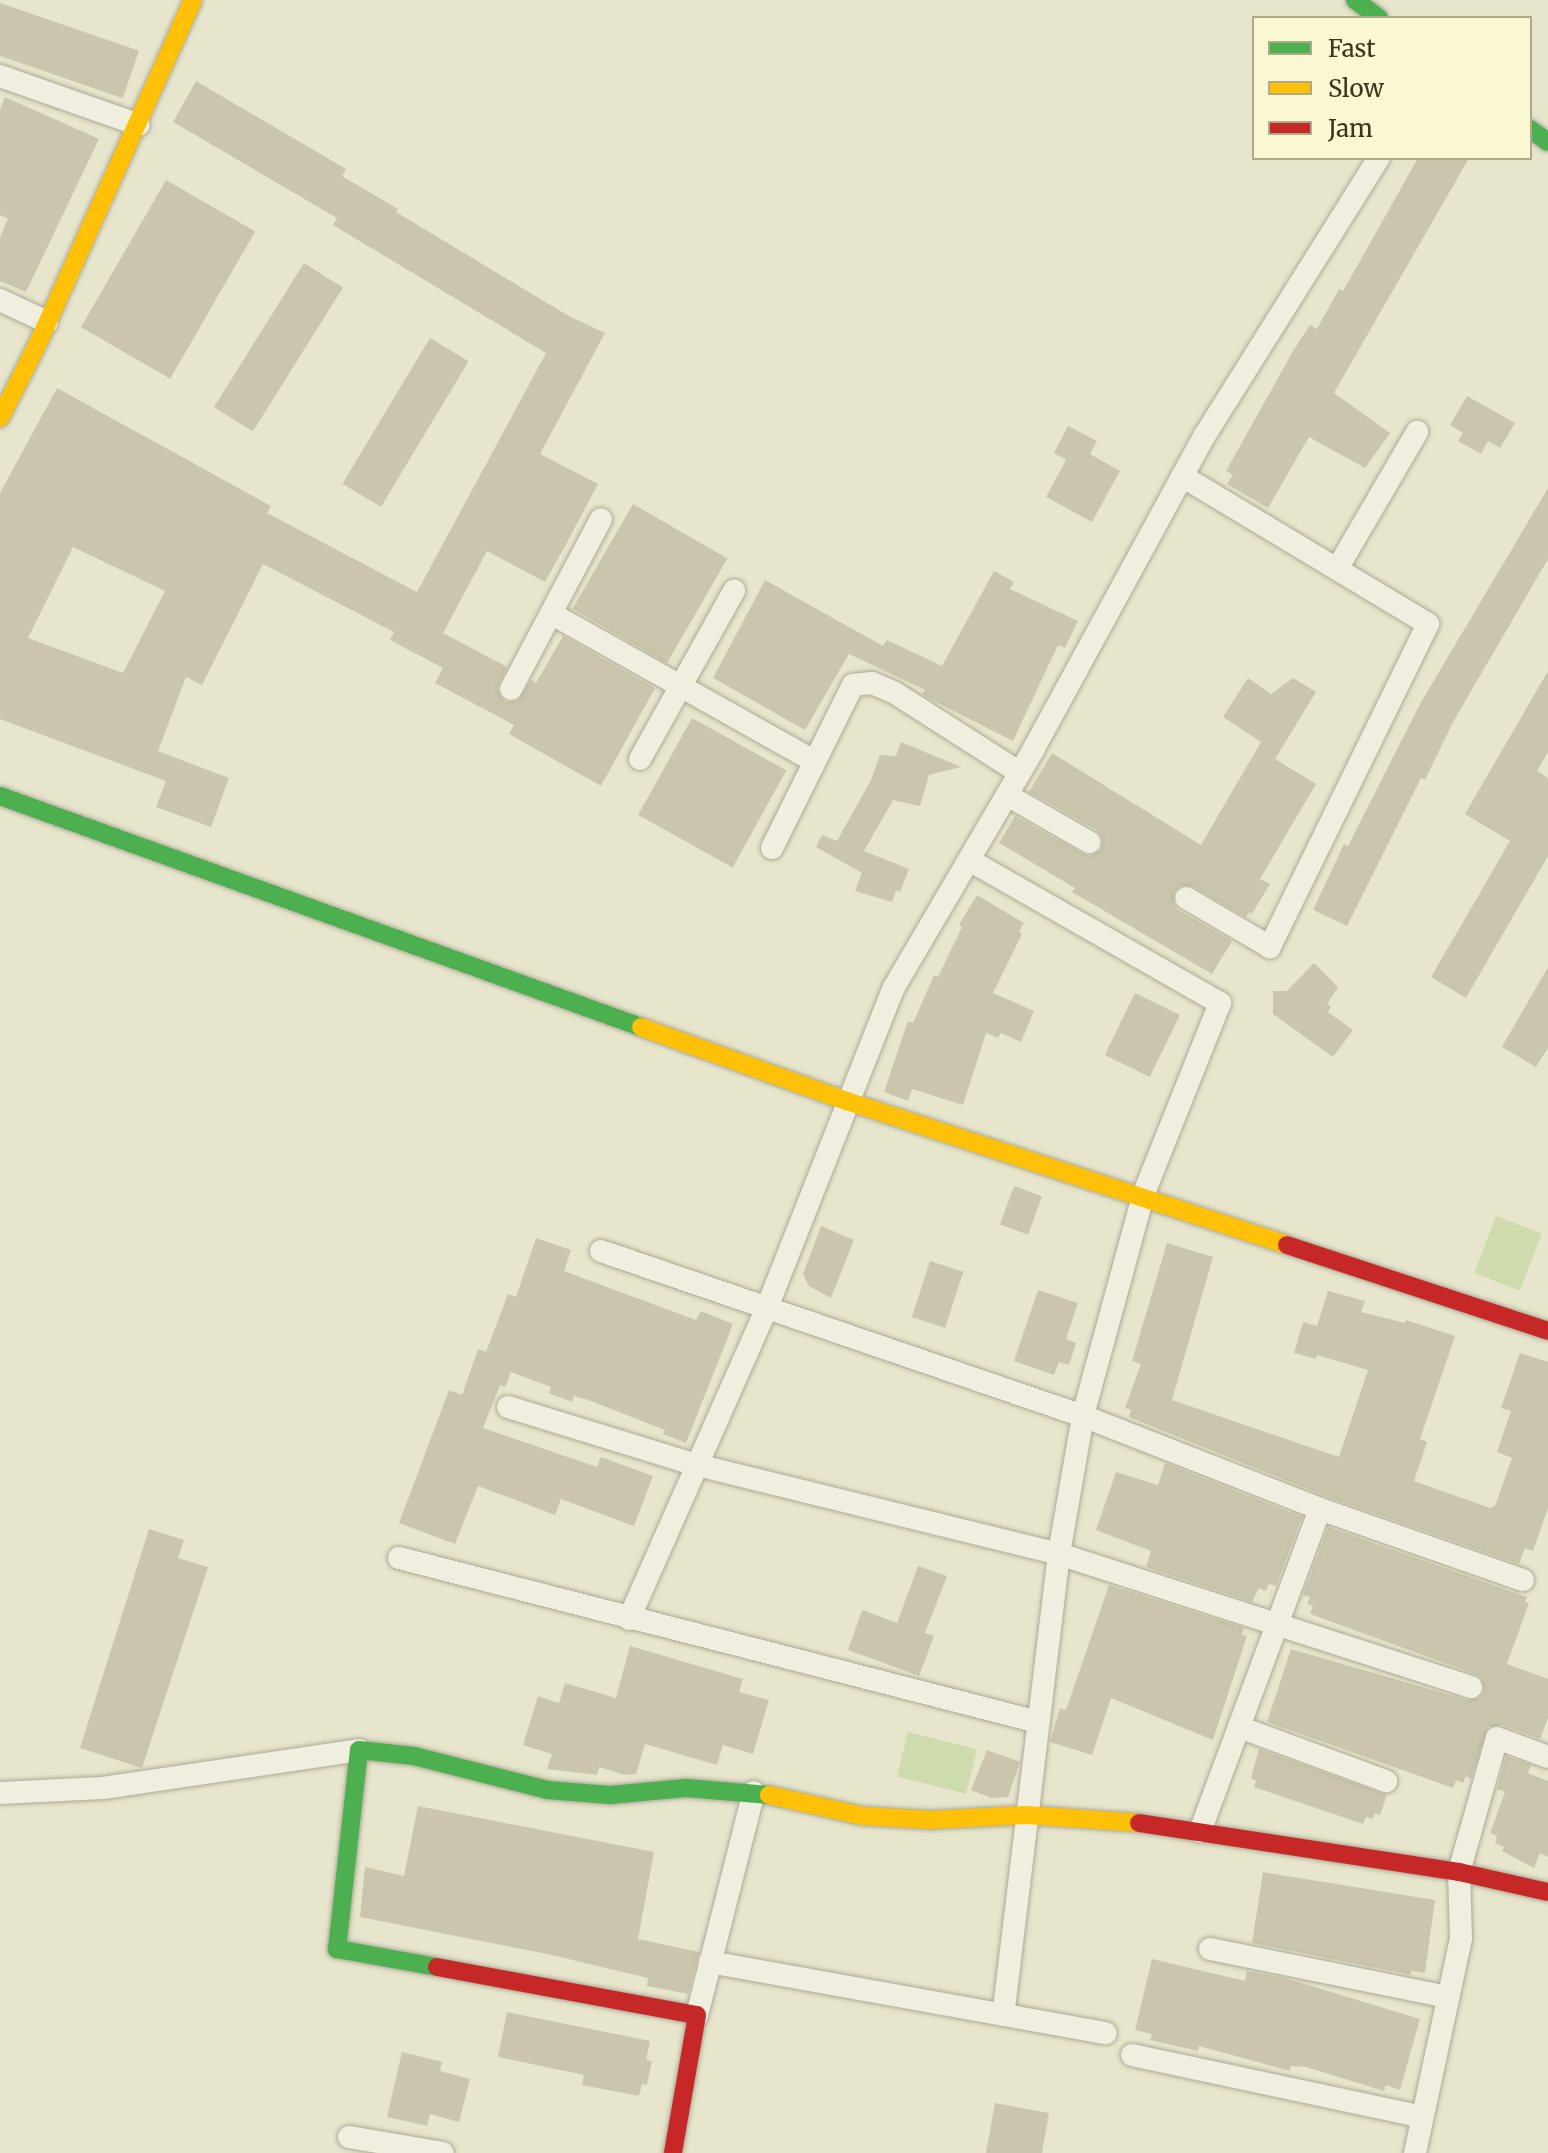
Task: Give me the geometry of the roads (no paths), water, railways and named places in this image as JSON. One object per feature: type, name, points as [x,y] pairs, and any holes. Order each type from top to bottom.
[{"type":"street","points":[[0,418],[139,125],[193,0]]},
{"type":"street","points":[[0,76],[139,125]]},
{"type":"street","points":[[629,1619],[768,1305],[893,989],[1020,773],[1182,476],[1378,160]]},
{"type":"street","points":[[0,300],[47,322]]},
{"type":"street","points":[[1337,569],[1417,432]]},
{"type":"street","points":[[1182,476],[1428,624],[1270,947],[1186,898]]},
{"type":"street","points":[[511,689],[601,519]]},
{"type":"street","points":[[640,759],[734,591]]},
{"type":"street","points":[[552,614],[814,761]]},
{"type":"street","points":[[772,848],[853,685],[872,683],[1020,773]]},
{"type":"street","points":[[1007,795],[1089,842]]},
{"type":"street","points":[[0,796],[847,1101],[1548,1331]]},
{"type":"street","points":[[969,860],[1220,1003],[1143,1196],[1083,1416],[1059,1554],[1003,2015]]},
{"type":"street","points":[[601,1251],[768,1305],[1083,1416],[1320,1509],[1523,1580]]},
{"type":"street","points":[[508,1407],[697,1465],[1059,1554],[1278,1622],[1471,1687]]},
{"type":"street","points":[[1200,1831],[1320,1509]]},
{"type":"street","points":[[399,1558],[1038,1722]]},
{"type":"street","points":[[1239,1727],[1386,1781]]},
{"type":"street","points":[[1415,2153],[1420,2116],[1461,1938],[1459,1872],[1497,1738],[1548,1757]]},
{"type":"street","points":[[359,1750],[337,1949],[697,2015]]},
{"type":"street","points":[[0,1793],[103,1788],[359,1750],[414,1756],[547,1790],[610,1795],[686,1788],[754,1792],[863,1816],[931,1820],[1026,1815],[1111,1819],[1459,1872],[1548,1892]]},
{"type":"street","points":[[673,2153],[697,2015],[754,1792]]},
{"type":"street","points":[[1210,1949],[1448,1997]]},
{"type":"street","points":[[710,1962],[1106,2033]]},
{"type":"street","points":[[1132,2055],[1420,2116]]},
{"type":"street","points":[[349,2137],[443,2153]]}]
